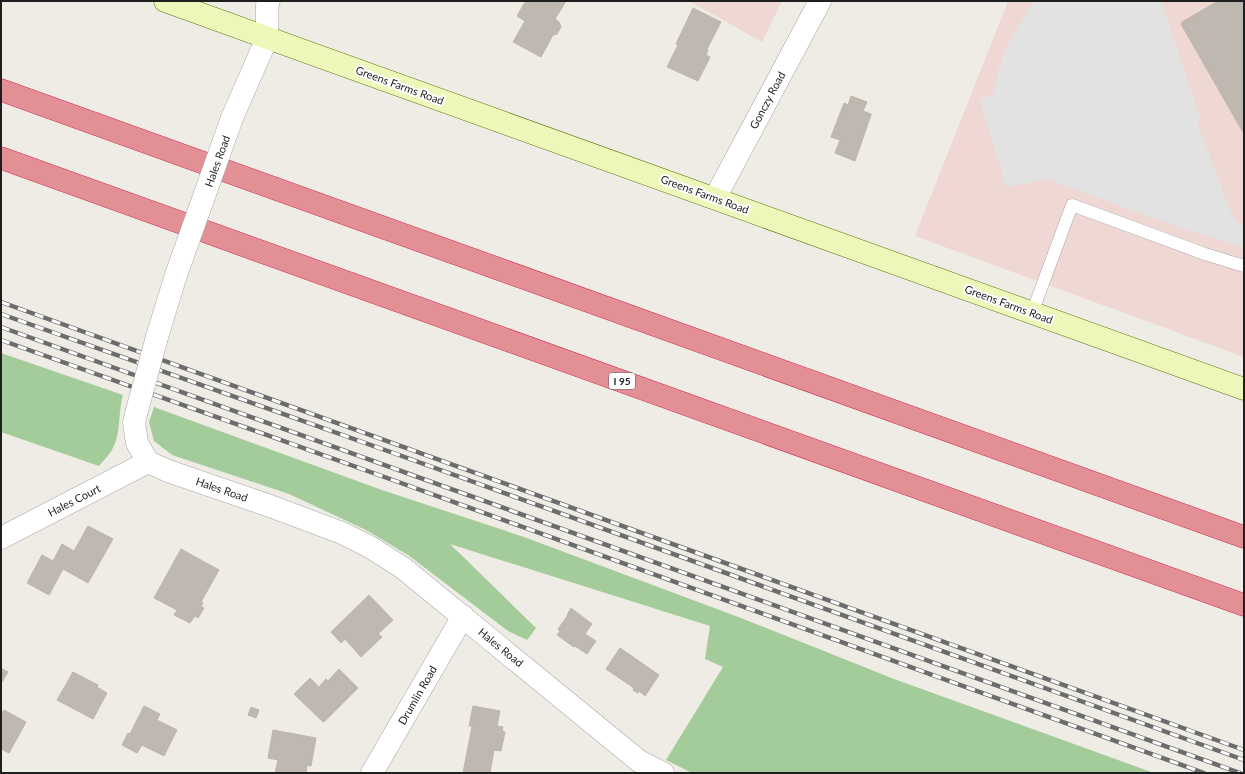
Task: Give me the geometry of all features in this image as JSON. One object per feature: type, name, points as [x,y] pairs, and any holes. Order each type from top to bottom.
[{"type":"highway","points":[[1,90],[1244,537]]},
{"type":"highway","name":"I 95","points":[[1,158],[1244,604]]},
{"type":"main road","name":"Greens Farms Road","points":[[165,1],[1244,389]]},
{"type":"street","points":[[267,38],[269,1]]},
{"type":"street","name":"Gonczy Road","points":[[715,198],[820,1]]},
{"type":"street","name":"Hales Road","points":[[267,38],[232,118],[176,276],[157,337],[136,414],[134,424],[137,443],[148,462],[168,471],[270,506],[349,536],[370,547],[403,568],[463,616],[637,767],[663,773]]},
{"type":"street","name":"Hales Court","points":[[1,538],[148,462]]},
{"type":"street","name":"Drumlin Road","points":[[372,773],[463,616]]},
{"type":"lane","points":[[1032,313],[1072,205],[1204,254],[1244,266]]},
{"type":"shaded area","points":[[689,1],[782,1],[762,42]]},
{"type":"shaded area","points":[[1008,1],[1244,1],[1244,357],[915,236]]},
{"type":"shaded area","points":[[1033,1],[1161,1],[1201,121],[1197,122],[1231,213],[1235,220],[1244,228],[1244,248],[1184,229],[1058,183],[1051,179],[1006,187],[980,100],[994,93],[999,67],[1003,56]]},
{"type":"green space","points":[[1,353],[123,395],[120,408],[119,427],[114,446],[99,466],[1,432]]},
{"type":"green space","points":[[154,407],[382,490],[524,537],[741,618],[894,679],[1154,773],[692,773],[666,760],[723,667],[705,659],[710,626],[450,544],[536,628],[527,640],[508,631],[408,555],[366,530],[289,494],[172,455],[154,441],[149,422]]},
{"type":"building","points":[[523,1],[566,1],[555,19],[559,22],[561,27],[557,34],[553,35],[541,57],[513,42],[525,21],[517,16],[525,2]]},
{"type":"building","points":[[1218,1],[1244,1],[1244,134],[1181,24]]},
{"type":"building","points":[[693,8],[721,22],[707,49],[706,55],[710,57],[698,81],[667,67]]},
{"type":"building","points":[[851,96],[867,102],[863,111],[871,114],[855,161],[835,153],[840,140],[831,137],[844,103],[848,105]]},
{"type":"building","points":[[88,526],[113,539],[88,583],[63,569],[49,595],[27,583],[42,555],[53,561],[62,544],[74,551]]},
{"type":"building","points":[[181,549],[219,570],[201,602],[203,603],[201,607],[204,608],[198,618],[195,616],[190,623],[174,615],[177,610],[154,598]]},
{"type":"building","points":[[369,595],[393,620],[378,634],[382,637],[361,657],[345,639],[341,643],[331,632]]},
{"type":"building","points":[[571,608],[592,624],[585,634],[596,641],[587,654],[557,635],[560,631],[558,629]]},
{"type":"building","points":[[620,648],[659,675],[645,696],[639,691],[638,693],[633,690],[634,688],[606,669]]},
{"type":"building","points":[[1,668],[8,672],[2,682],[1,681]]},
{"type":"building","points":[[339,669],[358,688],[324,722],[294,694],[310,678],[319,687],[326,679],[328,681]]},
{"type":"building","points":[[73,672],[98,685],[97,687],[107,693],[93,719],[57,700]]},
{"type":"building","points":[[144,706],[160,714],[157,720],[177,730],[164,756],[142,745],[137,753],[122,745],[128,733],[130,734]]},
{"type":"building","points":[[473,706],[500,711],[497,726],[503,727],[502,731],[505,732],[501,751],[494,750],[490,773],[463,773],[472,726],[469,726]]},
{"type":"building","points":[[251,707],[259,710],[256,718],[248,715]]},
{"type":"building","points":[[4,710],[26,722],[9,753],[1,749],[1,715]]},
{"type":"building","points":[[273,730],[316,738],[311,766],[307,765],[306,773],[275,773],[278,760],[268,758]]},
{"type":"railway","points":[[1,302],[1244,750]]},
{"type":"railway","points":[[1,314],[399,455],[1244,760]]},
{"type":"railway","points":[[1,327],[1240,773]]},
{"type":"railway","points":[[1,340],[1204,773]]}]
